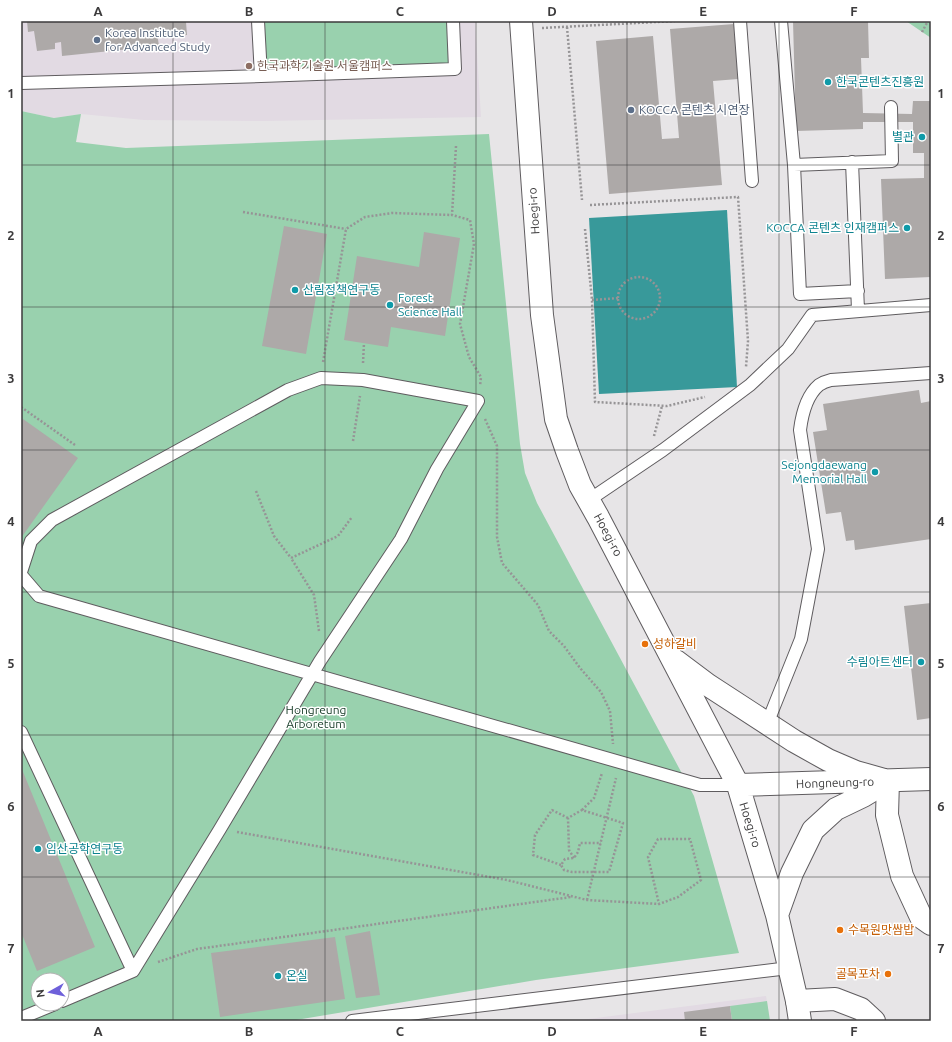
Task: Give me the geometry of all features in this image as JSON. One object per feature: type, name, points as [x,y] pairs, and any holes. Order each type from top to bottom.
[{"type":"main road","name":"Hoegi-ro","points":[[521,25],[542,315],[556,419],[566,451],[580,485],[673,659],[738,785],[777,915],[799,1011]]},
{"type":"main road","points":[[673,659],[708,685],[794,741],[828,760],[856,772],[888,781]]},
{"type":"main road","name":"Hongneung-ro","points":[[738,785],[931,779]]},
{"type":"main road","points":[[777,915],[792,873],[813,830],[836,809],[863,796],[888,781]]},
{"type":"main road","points":[[888,781],[887,815],[902,876],[921,917],[931,924]]},
{"type":"main road","points":[[799,1011],[835,999],[861,1009],[874,1021]]},
{"type":"lane","points":[[258,21],[261,76]]},
{"type":"lane","points":[[21,82],[455,69],[453,21]]},
{"type":"lane","points":[[740,21],[752,181]]},
{"type":"lane","points":[[781,21],[794,164],[800,294],[858,291]]},
{"type":"lane","points":[[794,164],[892,161],[891,107]]},
{"type":"lane","points":[[852,162],[858,310]]},
{"type":"lane","points":[[589,500],[663,450],[750,385],[788,349],[812,315],[931,305]]},
{"type":"lane","points":[[767,724],[801,640],[818,549],[800,430],[802,416],[808,398],[819,385],[831,380],[931,373]]},
{"type":"lane","points":[[21,572],[31,541],[52,520],[288,390],[321,378],[362,380],[478,401],[437,469],[401,539],[312,674],[220,829],[133,971],[70,998]]},
{"type":"lane","points":[[21,575],[39,596],[700,785],[738,785]]},
{"type":"lane","points":[[21,732],[133,971]]},
{"type":"lane","points":[[352,1021],[788,968]]},
{"type":"lane","points":[[21,1018],[36,1012]]},
{"type":"path","points":[[521,25],[567,27],[675,21]]},
{"type":"path","points":[[922,32],[928,21]]},
{"type":"path","points":[[567,27],[582,200]]},
{"type":"path","points":[[452,215],[456,146]]},
{"type":"path","points":[[590,205],[738,197],[748,341],[746,370]]},
{"type":"path","points":[[242,212],[346,229],[365,217],[392,213],[452,215],[470,220],[474,244],[460,324],[469,357],[481,377],[478,401],[497,446],[497,536],[502,563],[538,605],[549,631],[564,646],[580,668],[601,692],[610,710],[614,742],[607,758],[594,798],[582,810],[568,818]]},
{"type":"path","points":[[321,378],[346,229]]},
{"type":"path","points":[[585,229],[592,300],[595,402],[667,406],[706,397]]},
{"type":"path","points":[[637,277],[651,280],[657,287],[660,302],[651,315],[641,318],[626,314],[620,305],[619,298],[620,291],[625,283],[637,277]]},
{"type":"path","points":[[592,300],[619,298]]},
{"type":"path","points":[[21,407],[75,445]]},
{"type":"path","points":[[256,491],[274,536],[291,558],[314,595],[324,656]]},
{"type":"path","points":[[291,558],[338,536],[352,517]]},
{"type":"path","points":[[587,900],[620,762]]},
{"type":"path","points":[[568,818],[552,810],[535,836],[533,855],[561,865],[564,870],[572,872],[609,872],[623,823],[582,810]]},
{"type":"path","points":[[568,818],[567,831],[569,850],[574,858]]},
{"type":"path","points":[[220,829],[507,880],[587,900],[659,904],[678,897],[701,880],[690,839],[658,839],[648,857],[659,904]]},
{"type":"path","points":[[561,865],[565,859],[574,858],[578,852],[580,843],[601,843]]},
{"type":"path","points":[[133,971],[197,949],[574,897]]},
{"type":"shaded area","name":"한국과학기술원 서울캠퍼스","points":[[21,21],[475,21],[481,117],[265,121],[144,120],[81,114],[54,118],[21,111]]},
{"type":"shaded area","points":[[766,996],[770,1021],[573,1021]]},
{"type":"green space","points":[[258,21],[453,21],[455,69],[261,76]]},
{"type":"green space","points":[[906,21],[931,21],[931,38]]},
{"type":"green space","name":"Hongreung Arboretum","points":[[21,111],[54,118],[81,114],[76,142],[126,148],[489,134],[520,444],[525,473],[537,503],[694,796],[739,953],[536,980],[290,1021],[21,1021]]},
{"type":"green space","points":[[767,1001],[770,1021],[732,1021],[730,1006]]},
{"type":"water","points":[[727,210],[737,387],[599,394],[589,218]]},
{"type":"building","name":"Korea Institute for Advanced Study","points":[[27,21],[180,21],[186,22],[187,35],[165,37],[165,32],[157,33],[159,46],[62,56],[61,42],[55,43],[55,49],[37,51],[34,31],[28,32]]},
{"type":"building","points":[[793,21],[868,21],[869,58],[861,58],[863,113],[912,114],[913,101],[931,101],[931,277],[885,279],[881,179],[924,178],[924,153],[913,153],[913,122],[863,122],[863,129],[796,131]]},
{"type":"building","name":"KOCCA 콘텐츠 시연장","points":[[734,24],[738,79],[713,81],[722,185],[609,194],[596,41],[653,36],[662,139],[679,138],[670,29]]},
{"type":"building","name":"산림정책연구동","points":[[284,226],[327,234],[306,354],[262,346]]},
{"type":"building","points":[[424,232],[460,238],[445,336],[391,327],[388,347],[344,340],[357,256],[419,267]]},
{"type":"building","name":"Sejongdaewang Memorial Hall","points":[[919,390],[921,403],[931,401],[931,539],[855,550],[854,540],[846,541],[841,512],[826,514],[813,432],[827,430],[823,404]]},
{"type":"building","points":[[23,419],[78,458],[21,538],[21,423]]},
{"type":"building","name":"수림아트센터","points":[[931,603],[931,718],[917,720],[904,606]]},
{"type":"building","name":"임산공학연구동","points":[[21,767],[95,947],[37,971],[21,932]]},
{"type":"building","points":[[370,931],[380,995],[356,998],[345,936]]},
{"type":"building","name":"온실","points":[[335,937],[345,999],[220,1017],[211,953]]},
{"type":"building","points":[[730,1006],[732,1021],[685,1021],[684,1012]]},
{"type":"place","name":"Korea Institute for Advanced Study","points":[[97,40]]},
{"type":"place","name":"한국과학기술원 서울캠퍼스","points":[[249,66]]},
{"type":"place","name":"한국콘텐츠진흥원","points":[[828,82]]},
{"type":"place","name":"KOCCA 콘텐츠 시연장","points":[[631,110]]},
{"type":"place","name":"별관","points":[[922,137]]},
{"type":"place","name":"KOCCA 콘텐츠 인재캠퍼스","points":[[907,228]]},
{"type":"place","name":"산림정책연구동","points":[[295,290]]},
{"type":"place","name":"Forest Science Hall","points":[[390,305]]},
{"type":"place","name":"Sejongdaewang Memorial Hall","points":[[875,472]]},
{"type":"place","name":"성하갈비","points":[[645,644]]},
{"type":"place","name":"수림아트센터","points":[[921,662]]},
{"type":"place","name":"임산공학연구동","points":[[38,849]]},
{"type":"place","name":"수목원맛쌈밥","points":[[840,930]]},
{"type":"place","name":"골목포차","points":[[888,974]]},
{"type":"place","name":"온실","points":[[278,976]]}]
